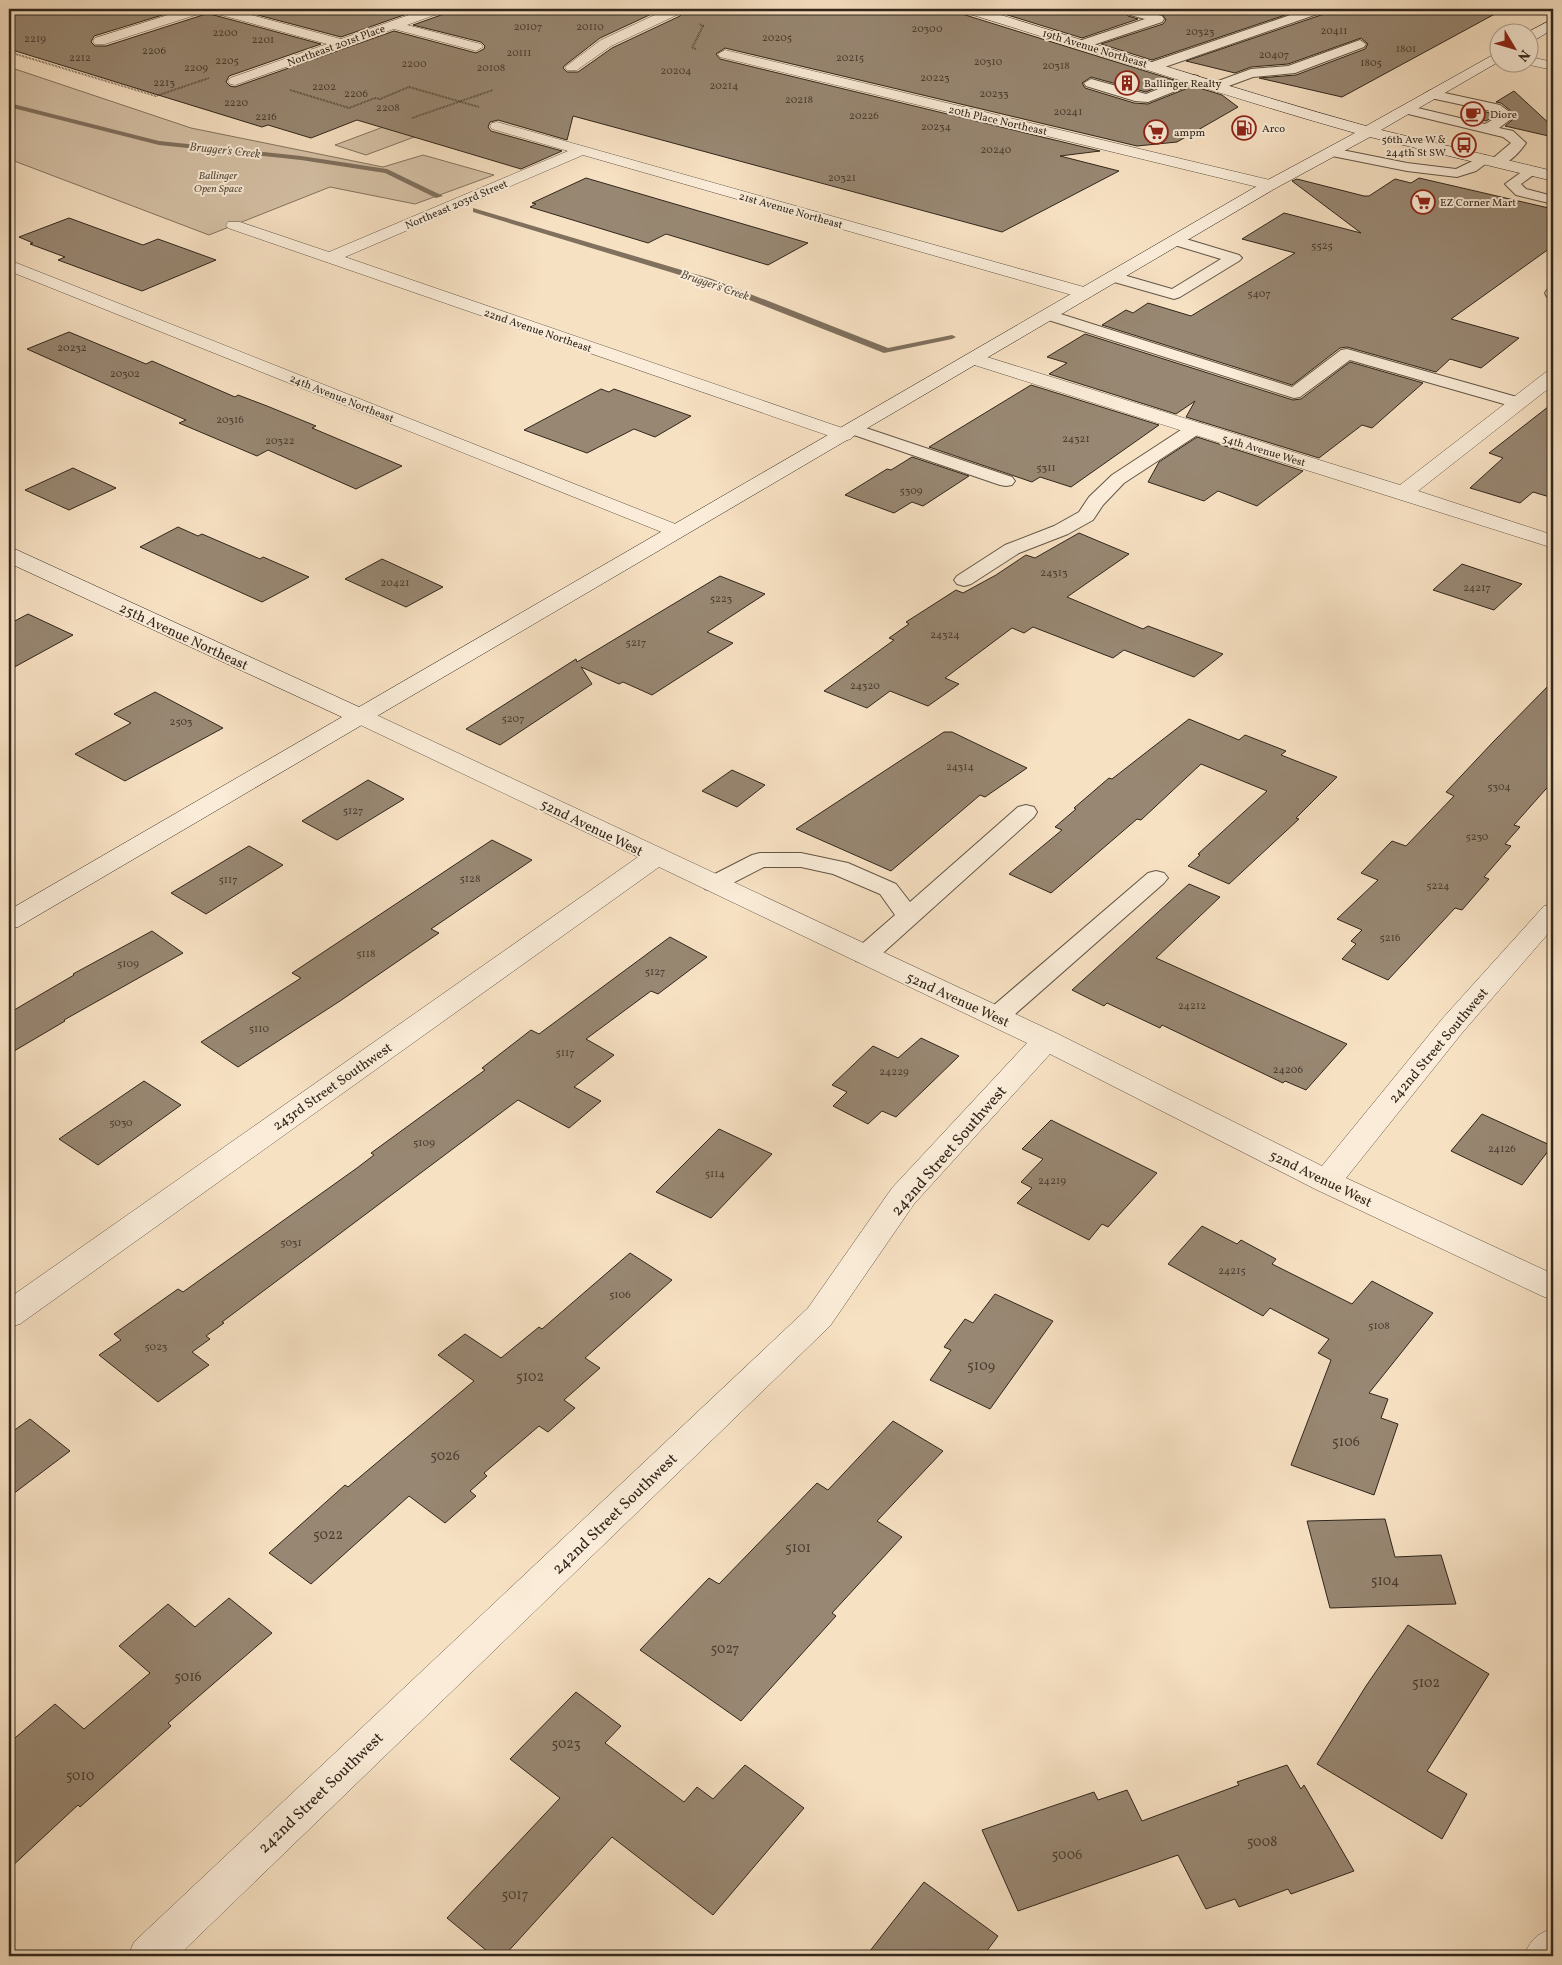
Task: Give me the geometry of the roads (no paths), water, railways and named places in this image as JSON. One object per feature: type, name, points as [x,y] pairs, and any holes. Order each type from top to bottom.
[{"type":"street","points":[[100,41],[200,9]]},
{"type":"street","points":[[214,9],[341,43]]},
{"type":"street","name":"Northeast 201st Place","points":[[235,81],[438,9]]},
{"type":"street","points":[[572,67],[606,43],[669,10]]},
{"type":"street","name":"19th Avenue Northeast","points":[[980,10],[1215,87],[1366,131],[1553,176]]},
{"type":"street","points":[[400,11],[418,16]]},
{"type":"street","points":[[1540,31],[1553,23]]},
{"type":"street","points":[[393,25],[476,47]]},
{"type":"street","name":"20th Place Northeast","points":[[725,54],[1270,185]]},
{"type":"street","points":[[9,921],[1270,185],[1332,152],[1490,61]]},
{"type":"street","points":[[1540,63],[1553,66]]},
{"type":"street","name":"21st Avenue Northeast","points":[[497,126],[1085,293]]},
{"type":"street","name":"Northeast 203rd Street","points":[[329,258],[583,150]]},
{"type":"street","name":"22nd Avenue Northeast","points":[[234,226],[849,432]]},
{"type":"street","name":"24th Avenue Northeast","points":[[9,265],[676,531]]},
{"type":"street","name":"54th Avenue West","points":[[974,359],[1403,493],[1553,542]]},
{"type":"street","points":[[1403,493],[1553,376]]},
{"type":"street","name":"25th Avenue Northeast","points":[[9,555],[360,716]]},
{"type":"street","name":"52nd Avenue West","points":[[360,716],[656,858],[1046,1040],[1326,1181],[1553,1288]]},
{"type":"street","name":"243rd Street Southwest","points":[[9,1315],[656,858]]},
{"type":"street","name":"242nd Street Southwest","points":[[1326,1181],[1452,1026],[1553,912]]},
{"type":"street","name":"242nd Street Southwest","points":[[148,1956],[819,1317],[903,1196],[1046,1040]]},
{"type":"street","points":[[1545,1956],[1553,1948]]},
{"type":"lane","points":[[1154,66],[1319,9]]},
{"type":"lane","points":[[1083,44],[1158,19],[1134,12]]},
{"type":"lane","points":[[1215,87],[1251,73],[1290,70],[1360,44]]},
{"type":"lane","points":[[1092,83],[1140,98],[1148,98],[1193,79]]},
{"type":"lane","points":[[1431,94],[1495,108],[1508,116],[1490,128]]},
{"type":"lane","points":[[1332,152],[1415,168],[1457,173],[1510,153],[1519,143],[1508,134],[1490,128],[1405,109]]},
{"type":"lane","points":[[1532,171],[1512,184],[1521,192],[1553,200]]},
{"type":"lane","points":[[1113,277],[1174,294],[1234,258],[1176,241]]},
{"type":"lane","points":[[1048,315],[1294,393],[1347,354],[1518,402]]},
{"type":"lane","points":[[964,580],[1012,549],[1061,530],[1086,516],[1096,501],[1118,479],[1196,428]]},
{"type":"lane","points":[[849,432],[1006,482]]},
{"type":"lane","points":[[865,955],[1026,812]]},
{"type":"lane","points":[[713,884],[760,860],[801,860],[840,868],[888,889],[909,917]]},
{"type":"lane","points":[[996,1017],[1156,878]]},
{"type":"waterway","name":"Brugger's Creek","points":[[9,105],[159,143],[301,158],[387,171],[439,196]]},
{"type":"waterway","name":"Brugger's Creek","points":[[476,210],[709,281],[887,351],[952,337]]},
{"type":"place","name":"Ballinger Realty","points":[[1127,83]]},
{"type":"place","name":"Diore","points":[[1473,114]]},
{"type":"place","name":"Arco","points":[[1244,128]]},
{"type":"place","name":"ampm","points":[[1156,132]]},
{"type":"place","name":"56th Ave W & 244th St SW","points":[[1464,145]]},
{"type":"place","name":"EZ Corner Mart","points":[[1423,202]]},
{"type":"park label","name":"Ballinger Open Space","points":[[218,181]]}]
